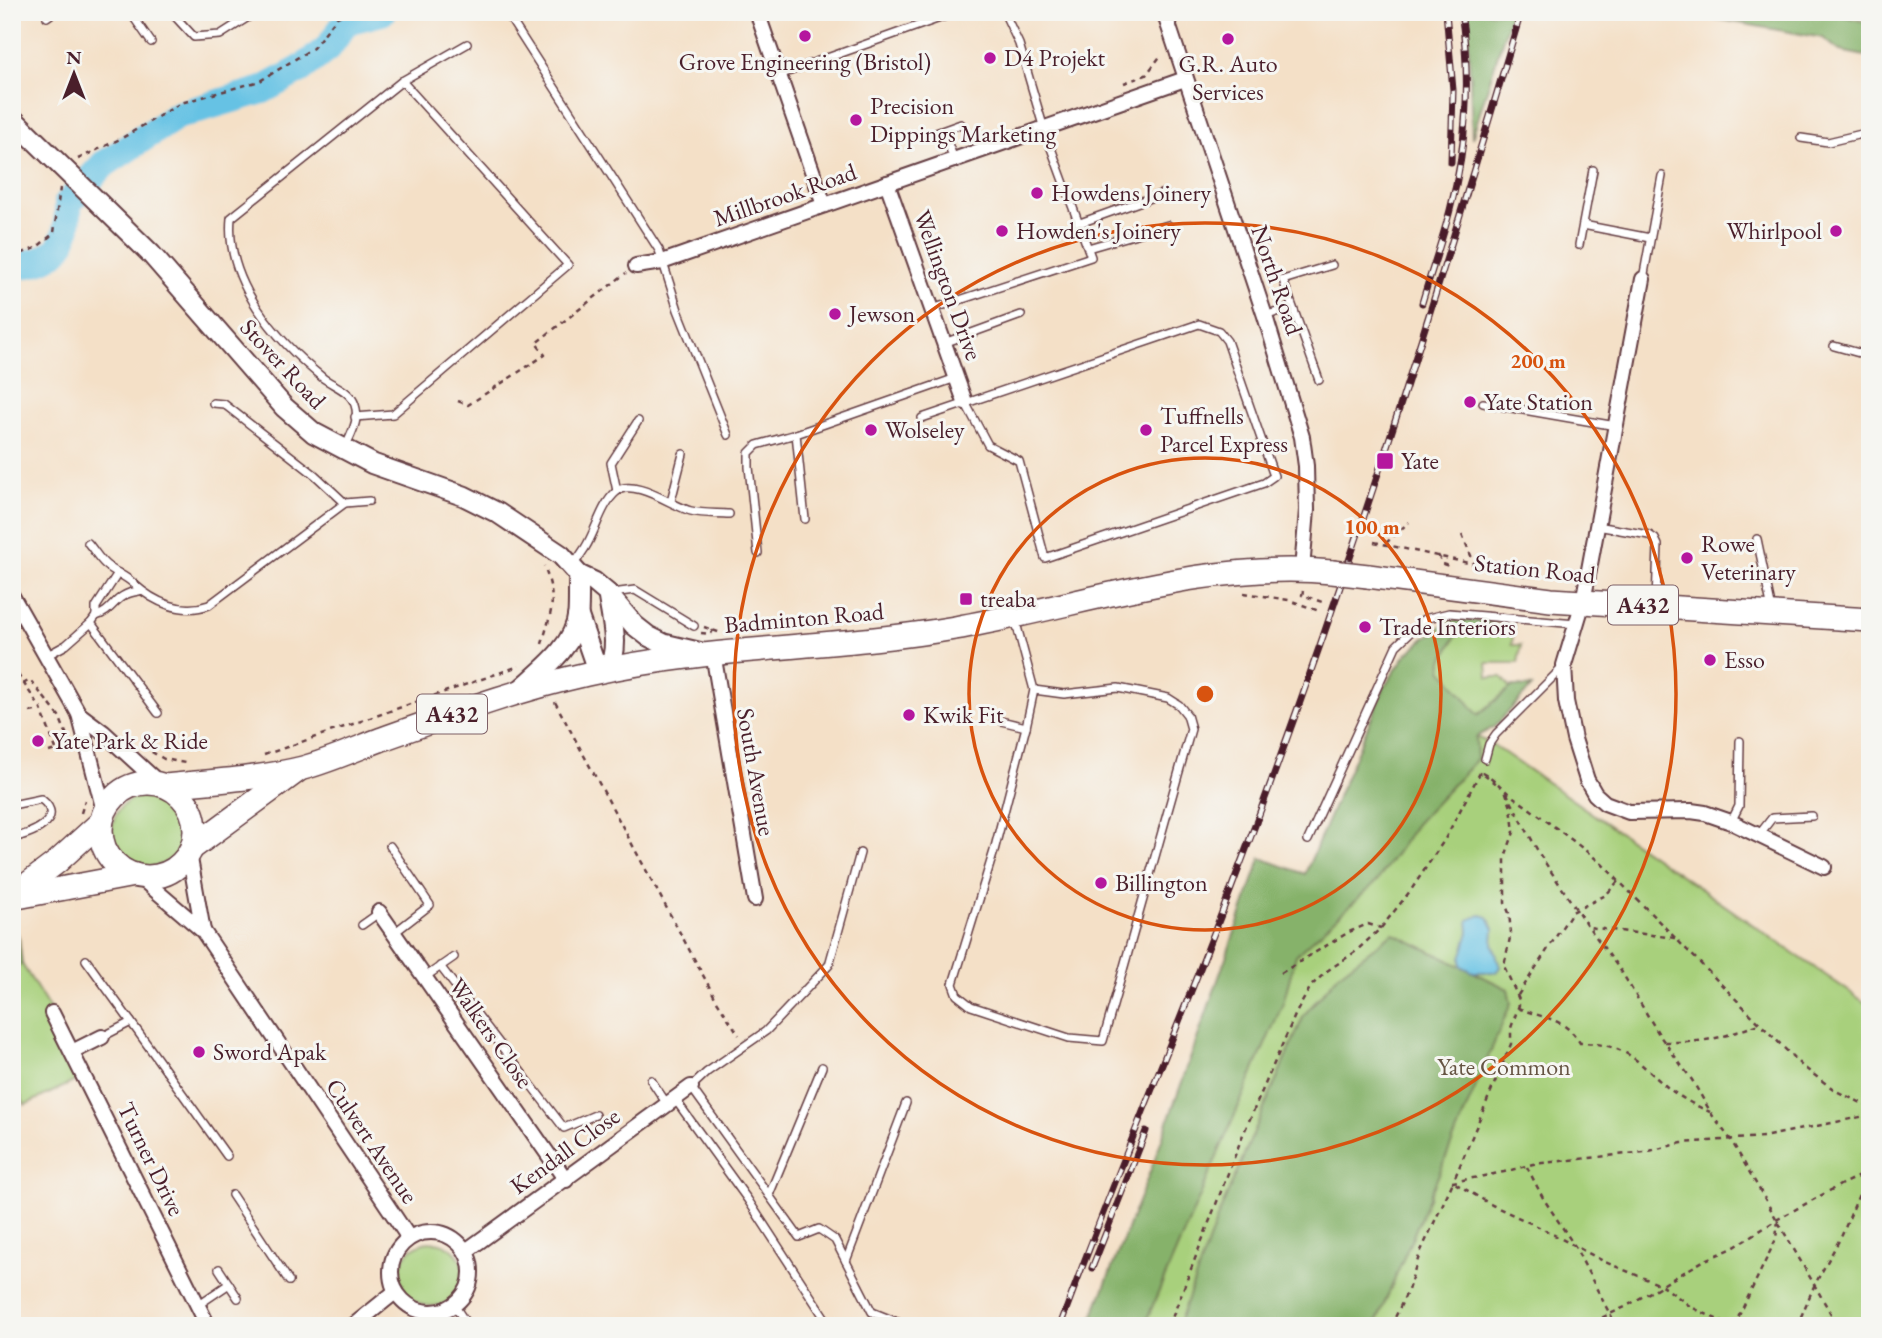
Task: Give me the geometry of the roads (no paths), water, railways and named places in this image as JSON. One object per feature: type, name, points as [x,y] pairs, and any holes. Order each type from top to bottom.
[{"type":"main road","name":"Stover Road","points":[[12,118],[65,178],[96,198],[193,301],[284,407],[314,433],[373,464],[464,496],[498,513],[561,555],[576,571],[594,582],[634,625],[648,636],[664,644],[710,653]]},
{"type":"main road","points":[[576,571],[578,615],[594,661],[608,669],[615,657],[615,645],[607,593]]},
{"type":"main road","name":"Station Road","points":[[1319,571],[1551,600],[1870,620]]},
{"type":"main road","name":"Badminton Road","points":[[163,785],[302,768],[520,690],[608,669],[710,653],[955,628],[1094,597],[1217,575],[1319,571]]},
{"type":"main road","points":[[520,690],[557,656],[572,634],[578,615]]},
{"type":"main road","name":"Badminton Road","points":[[190,851],[302,768]]},
{"type":"main road","points":[[133,785],[163,785],[183,799],[193,817],[195,827],[190,851],[182,863],[163,875],[137,876],[12,897],[57,862],[94,817],[121,791],[133,785]]},
{"type":"main road","points":[[94,817],[107,855],[123,871],[137,876]]},
{"type":"street","points":[[757,12],[824,205]]},
{"type":"street","name":"North Road","points":[[1164,12],[1265,316],[1302,437],[1307,510],[1319,571]]},
{"type":"street","name":"Millbrook Road","points":[[636,266],[662,262],[1185,79]]},
{"type":"street","name":"Wellington Drive","points":[[887,183],[965,402]]},
{"type":"street","points":[[1643,279],[1583,602],[1564,665],[1566,701],[1574,739],[1587,780],[1595,794],[1605,803],[1629,812],[1705,813],[1731,822],[1824,867]]},
{"type":"street","points":[[12,596],[79,714],[163,785]]},
{"type":"street","name":"South Avenue","points":[[710,653],[755,899]]},
{"type":"street","points":[[79,714],[94,817]]},
{"type":"street","name":"Culvert Avenue","points":[[190,851],[203,930]]},
{"type":"street","name":"Culvert Avenue","points":[[137,876],[203,930],[409,1238]]},
{"type":"street","name":"Walkers Close","points":[[379,912],[566,1180]]},
{"type":"street","name":"Turner Drive","points":[[52,1013],[208,1326]]},
{"type":"street","points":[[72,1052],[102,1037]]},
{"type":"street","name":"Kendall Close","points":[[466,1251],[691,1087]]},
{"type":"street","points":[[434,1232],[452,1238],[466,1251],[471,1273],[467,1292],[454,1306],[432,1313],[410,1308],[395,1292],[390,1273],[393,1257],[409,1238],[434,1232]]},
{"type":"street","points":[[353,1326],[395,1292]]},
{"type":"lane","points":[[130,12],[151,42]]},
{"type":"lane","points":[[171,12],[194,37],[220,34],[256,12]]},
{"type":"lane","points":[[506,12],[659,250],[678,310],[728,435]]},
{"type":"lane","points":[[779,75],[957,12]]},
{"type":"lane","points":[[932,309],[1091,257],[1044,129],[1019,44],[1004,12]]},
{"type":"lane","points":[[345,450],[355,425],[356,406],[347,393],[325,379],[286,344],[246,290],[229,236],[231,218],[402,82],[467,44]]},
{"type":"lane","points":[[355,417],[393,414],[568,265],[402,82]]},
{"type":"lane","points":[[925,136],[961,124]]},
{"type":"lane","points":[[943,131],[954,159]]},
{"type":"lane","points":[[1801,138],[1828,142],[1870,132]]},
{"type":"lane","points":[[1579,245],[1593,170]]},
{"type":"lane","points":[[1643,279],[1662,176]]},
{"type":"lane","points":[[1080,223],[1164,193]]},
{"type":"lane","points":[[1088,248],[1168,225]]},
{"type":"lane","points":[[1583,225],[1650,238]]},
{"type":"lane","points":[[1319,380],[1283,280],[1332,265]]},
{"type":"lane","points":[[1265,316],[1292,307]]},
{"type":"lane","points":[[944,343],[1021,315]]},
{"type":"lane","points":[[922,418],[965,402],[1199,324],[1219,331],[1227,341],[1274,476],[1264,483],[1045,558],[1019,461],[988,445],[965,402]]},
{"type":"lane","points":[[1834,346],[1870,356]]},
{"type":"lane","points":[[758,553],[748,467],[749,453],[757,445],[957,378]]},
{"type":"lane","points":[[213,403],[224,404],[232,410],[315,475],[345,503]]},
{"type":"lane","points":[[1483,403],[1616,426]]},
{"type":"lane","points":[[617,491],[611,463],[638,421]]},
{"type":"lane","points":[[796,434],[805,519]]},
{"type":"lane","points":[[671,501],[683,454]]},
{"type":"lane","points":[[576,571],[609,501],[617,491],[631,487],[691,511],[729,514]]},
{"type":"lane","points":[[88,543],[104,564],[134,584],[139,591],[172,607],[196,610],[209,605],[345,503],[369,501]]},
{"type":"lane","points":[[1597,526],[1650,535],[1655,539],[1658,545],[1655,606]]},
{"type":"lane","points":[[1757,539],[1773,614]]},
{"type":"lane","points":[[46,656],[66,645],[91,623],[96,616],[96,607],[118,573]]},
{"type":"lane","points":[[607,593],[635,590],[694,626]]},
{"type":"lane","points":[[96,616],[105,614],[123,595],[139,591]]},
{"type":"lane","points":[[1308,840],[1396,646],[1424,619],[1449,613],[1576,624]]},
{"type":"lane","points":[[1014,615],[1034,690],[994,851],[953,984],[957,995],[971,1006],[1069,1038],[1103,1041],[1191,729],[1187,715],[1179,705],[1168,698],[1118,688],[1064,694],[1034,690]]},
{"type":"lane","points":[[91,623],[158,713]]},
{"type":"lane","points":[[1485,758],[1489,744],[1496,734],[1564,665]]},
{"type":"lane","points":[[1001,721],[1026,727]]},
{"type":"lane","points":[[1731,822],[1739,807],[1740,741]]},
{"type":"lane","points":[[12,805],[41,799],[47,804],[50,813],[48,821],[33,833],[12,838]]},
{"type":"lane","points":[[1758,837],[1772,818],[1812,816]]},
{"type":"lane","points":[[390,846],[430,905],[394,933]]},
{"type":"lane","points":[[860,853],[828,965],[766,1031],[707,1072],[691,1087],[799,1237],[818,1229],[835,1240],[872,1312],[907,1326]]},
{"type":"lane","points":[[362,925],[379,912]]},
{"type":"lane","points":[[424,978],[454,957]]},
{"type":"lane","points":[[86,960],[228,1156]]},
{"type":"lane","points":[[440,966],[564,1128],[595,1115]]},
{"type":"lane","points":[[102,1037],[131,1022]]},
{"type":"lane","points":[[768,1195],[822,1067]]},
{"type":"lane","points":[[651,1080],[671,1101],[748,1200],[830,1326]]},
{"type":"lane","points":[[846,1261],[905,1103]]},
{"type":"lane","points":[[232,1195],[289,1281]]},
{"type":"lane","points":[[219,1269],[238,1298]]},
{"type":"lane","points":[[198,1305],[229,1284]]},
{"type":"lane","points":[[454,1306],[468,1326]]},
{"type":"water","points":[[1481,915],[1488,917],[1494,929],[1493,944],[1500,967],[1496,972],[1473,972],[1461,966],[1469,932],[1468,920]]},
{"type":"waterway","points":[[12,267],[40,260],[57,249],[66,231],[68,203],[104,164],[178,115],[263,90],[301,69],[328,48],[347,21],[382,12]]},
{"type":"railway","points":[[1446,12],[1453,90],[1451,162]]},
{"type":"railway","points":[[1422,303],[1447,222],[1464,137],[1466,62],[1461,12]]},
{"type":"railway","points":[[1060,1326],[1231,889],[1310,672],[1385,453],[1521,12]]},
{"type":"railway","points":[[1092,1268],[1146,1131]]},
{"type":"place","name":"Grove Engineering (Bristol)","points":[[805,36]]},
{"type":"place","name":"G.R. Auto Services","points":[[1228,39]]},
{"type":"place","name":"D4 Projekt","points":[[990,58]]},
{"type":"place","name":"Precision Dippings Marketing","points":[[856,120]]},
{"type":"place","name":"Howdens Joinery","points":[[1037,193]]},
{"type":"place","name":"Howden's Joinery","points":[[1002,231]]},
{"type":"place","name":"Whirlpool","points":[[1836,231]]},
{"type":"place","name":"Jewson","points":[[835,314]]},
{"type":"place","name":"Yate Station","points":[[1470,402]]},
{"type":"place","name":"Wolseley","points":[[871,430]]},
{"type":"place","name":"Tuffnells Parcel Express","points":[[1146,430]]},
{"type":"place","name":"Yate","points":[[1385,461]]},
{"type":"place","name":"Rowe Veterinary","points":[[1687,558]]},
{"type":"place","name":"treaba","points":[[966,599]]},
{"type":"place","name":"Trade Interiors","points":[[1365,627]]},
{"type":"place","name":"Esso","points":[[1710,660]]},
{"type":"place","name":"Kwik Fit","points":[[909,715]]},
{"type":"place","name":"Yate Park & Ride","points":[[38,741]]},
{"type":"place","name":"Billington","points":[[1101,883]]},
{"type":"place","name":"Sword Apak","points":[[199,1052]]},
{"type":"park label","name":"Yate Common","points":[[1504,1067]]}]
